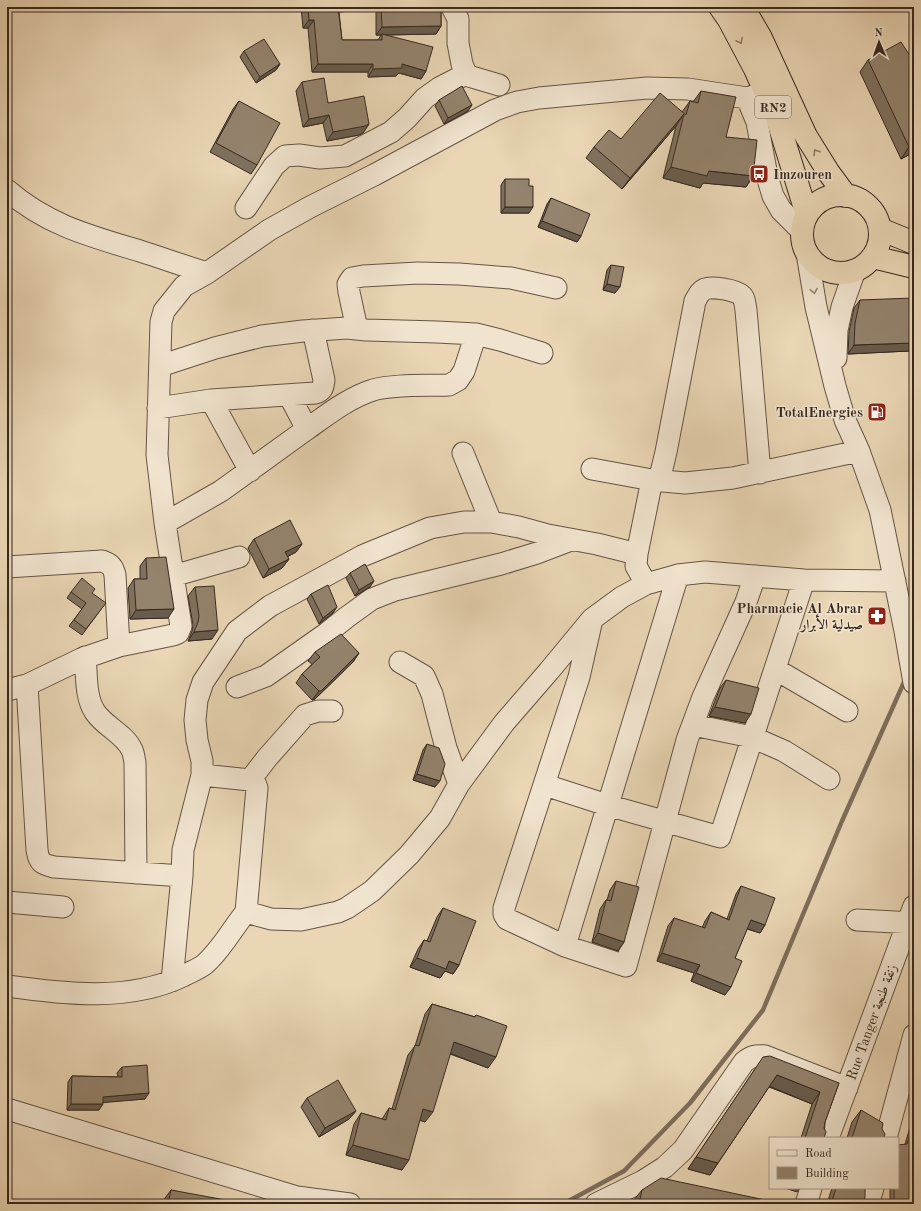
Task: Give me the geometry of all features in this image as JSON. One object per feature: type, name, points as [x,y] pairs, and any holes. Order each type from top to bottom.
[{"type":"highway","name":"RN2","points":[[720,7],[729,20],[757,95],[777,118],[786,144],[804,223],[803,242],[807,252],[816,264],[828,270],[841,273],[855,270],[865,265],[873,257]]},
{"type":"highway","name":"RN2","points":[[744,7],[761,38],[806,136],[829,173],[846,196]]},
{"type":"highway","points":[[804,223],[818,203],[826,198],[836,196],[856,198],[866,204],[874,213],[880,229],[879,243],[873,257],[914,267]]},
{"type":"highway","points":[[880,229],[914,243]]},
{"type":"street","points":[[452,7],[458,19],[458,43],[462,64],[466,74],[499,85]]},
{"type":"street","points":[[246,208],[274,166],[285,156],[299,155],[320,158],[345,156],[392,132],[425,98],[439,88],[466,74]]},
{"type":"street","points":[[7,690],[27,685],[85,658],[119,646],[178,633],[181,626],[165,523],[157,455],[161,322],[164,311],[184,286],[207,273],[269,230],[310,207],[374,175],[496,110],[517,102],[647,88],[688,89],[757,95]]},
{"type":"street","points":[[7,190],[43,216],[58,223],[101,240],[207,273]]},
{"type":"street","points":[[807,252],[816,307],[835,386],[845,420],[859,451],[880,510],[914,683]]},
{"type":"street","points":[[835,386],[837,330],[842,307],[855,270]]},
{"type":"street","points":[[357,329],[348,284],[352,278],[418,273],[459,274],[511,278],[556,288]]},
{"type":"street","points":[[646,584],[636,566],[637,554],[655,480],[666,452],[695,301],[705,288],[735,291],[742,296],[744,301],[760,473]]},
{"type":"street","points":[[160,366],[215,348],[262,336],[347,328],[476,334],[542,353]]},
{"type":"street","points":[[158,408],[211,400],[316,393],[321,391],[324,380],[313,330]]},
{"type":"street","points":[[165,523],[221,491],[350,400],[372,390],[449,385],[458,380],[464,371],[476,334]]},
{"type":"street","points":[[289,395],[307,429]]},
{"type":"street","points":[[211,400],[250,471]]},
{"type":"street","points":[[592,469],[655,480],[686,483],[733,478],[859,451]]},
{"type":"street","points":[[463,453],[491,522]]},
{"type":"street","points":[[172,981],[183,850],[202,775],[202,761],[197,740],[195,720],[197,700],[203,682],[237,631],[270,606],[362,556],[430,528],[464,522],[491,522],[637,554]]},
{"type":"street","points":[[237,687],[266,676],[372,599],[395,590],[536,554],[571,540]]},
{"type":"street","points":[[173,576],[239,557]]},
{"type":"street","points":[[7,567],[102,561],[110,564],[115,575],[119,646]]},
{"type":"street","points":[[246,912],[271,919],[300,920],[338,912],[347,908],[372,891],[409,855],[440,818],[459,784],[504,723],[592,619],[622,597],[646,584],[678,575],[705,572],[804,580],[895,581]]},
{"type":"street","points":[[565,946],[678,575]]},
{"type":"street","points":[[592,619],[579,677],[545,785],[505,902],[504,914],[507,918],[565,946],[626,966],[687,740],[703,697],[746,602],[755,576]]},
{"type":"street","points":[[545,785],[607,805],[720,837],[804,580]]},
{"type":"street","points":[[85,658],[89,699],[95,712],[126,741],[134,756],[136,873]]},
{"type":"street","points":[[400,662],[424,676],[432,694],[446,748],[459,784]]},
{"type":"street","points":[[775,669],[847,711]]},
{"type":"street","points":[[27,685],[37,850],[40,862],[44,865],[54,867],[182,876]]},
{"type":"street","points":[[250,780],[267,758],[305,715],[318,711],[332,711]]},
{"type":"street","points":[[693,725],[752,737],[784,751],[829,779]]},
{"type":"street","points":[[7,986],[86,994],[123,993],[172,981],[204,965],[222,945],[246,912],[257,788],[255,783],[250,780],[202,775]]},
{"type":"street","points":[[7,902],[63,907]]},
{"type":"street","points":[[857,920],[912,917]]},
{"type":"street","name":"Rue Tanger زنقة طنجة","points":[[828,1137],[912,917]]},
{"type":"street","points":[[886,1137],[914,1035]]},
{"type":"street","points":[[596,1204],[643,1181],[665,1167],[683,1150],[744,1062],[751,1056],[765,1056],[847,1088]]},
{"type":"street","points":[[7,1109],[301,1201],[350,1204]]},
{"type":"street","points":[[806,1204],[811,1189]]},
{"type":"street","points":[[868,1204],[873,1189]]},
{"type":"building","points":[[308,7],[338,7],[342,40],[382,40],[382,34],[433,47],[426,71],[402,64],[402,68],[373,69],[373,64],[318,64],[314,20],[309,20]]},
{"type":"building","points":[[381,7],[441,7],[441,26],[382,27]]},
{"type":"building","points":[[264,39],[280,64],[260,77],[244,51]]},
{"type":"building","points":[[901,42],[914,62],[914,145],[909,147],[868,60]]},
{"type":"building","points":[[324,78],[328,103],[364,96],[369,124],[333,132],[329,115],[309,119],[302,82]]},
{"type":"building","points":[[462,86],[472,105],[448,118],[439,100]]},
{"type":"building","points":[[701,91],[736,97],[726,137],[757,140],[753,176],[709,171],[707,176],[671,167],[684,114],[630,178],[594,147],[609,130],[621,139],[660,93],[686,115],[690,101],[698,103]]},
{"type":"building","points":[[239,101],[280,123],[257,165],[216,143]]},
{"type":"building","points":[[505,179],[529,179],[529,186],[533,186],[533,207],[505,207]]},
{"type":"building","points":[[551,198],[590,214],[581,236],[542,221]]},
{"type":"building","points":[[611,265],[624,267],[620,287],[607,284]]},
{"type":"building","points":[[913,298],[914,343],[854,345],[855,323],[860,300]]},
{"type":"building","points":[[290,520],[302,544],[285,552],[289,559],[269,569],[254,539]]},
{"type":"building","points":[[166,557],[174,609],[136,610],[134,579],[147,579],[146,558]]},
{"type":"building","points":[[365,564],[374,581],[359,590],[350,573]]},
{"type":"building","points":[[82,578],[95,589],[92,593],[106,603],[86,629],[74,620],[86,603],[71,592]]},
{"type":"building","points":[[328,585],[337,607],[323,618],[311,594]]},
{"type":"building","points":[[214,586],[218,630],[194,632],[199,616],[195,587]]},
{"type":"building","points":[[341,634],[359,653],[321,691],[319,691],[302,674],[320,657],[315,652]]},
{"type":"building","points":[[726,680],[759,688],[751,714],[715,707]]},
{"type":"building","points":[[427,744],[439,748],[445,764],[440,781],[417,774]]},
{"type":"building","points":[[616,881],[639,887],[624,942],[598,933],[606,900],[611,901]]},
{"type":"building","points":[[741,886],[775,898],[765,925],[751,920],[735,958],[742,961],[731,987],[696,973],[700,965],[662,953],[674,918],[705,928],[711,912],[729,920]]},
{"type":"building","points":[[443,908],[476,921],[459,965],[449,961],[446,969],[417,958],[424,940],[430,942]]},
{"type":"building","points":[[432,1004],[475,1017],[476,1015],[507,1026],[496,1057],[454,1042],[433,1112],[423,1109],[409,1160],[353,1145],[361,1113],[386,1120],[389,1108],[395,1110],[415,1045],[419,1046]]},
{"type":"building","points":[[770,1056],[839,1083],[825,1122],[824,1128],[826,1132],[824,1137],[805,1137],[820,1092],[777,1075],[718,1163],[696,1157],[763,1057]]},
{"type":"building","points":[[147,1065],[149,1093],[103,1097],[103,1104],[71,1104],[72,1076],[122,1077],[122,1067]]},
{"type":"building","points":[[338,1080],[356,1111],[325,1128],[307,1098]]},
{"type":"building","points":[[861,1110],[883,1123],[882,1129],[885,1134],[884,1137],[852,1137]]},
{"type":"building","points":[[914,1122],[914,1204],[894,1204],[894,1189],[899,1189],[899,1145],[907,1144]]},
{"type":"building","points":[[661,1178],[784,1204],[639,1204],[642,1190]]},
{"type":"building","points":[[836,1189],[865,1189],[863,1204],[831,1204]]},
{"type":"building","points":[[171,1190],[231,1201],[230,1204],[168,1204]]},
{"type":"waterway","points":[[563,1204],[624,1171],[690,1103],[763,1010],[842,821],[905,680]]},
{"type":"place","name":"Imzouren","points":[[759,174]]},
{"type":"place","name":"TotalEnergies","points":[[877,412]]},
{"type":"place","name":"Pharmacie Al Abrar صيدلية الأبرار","points":[[877,616]]}]
